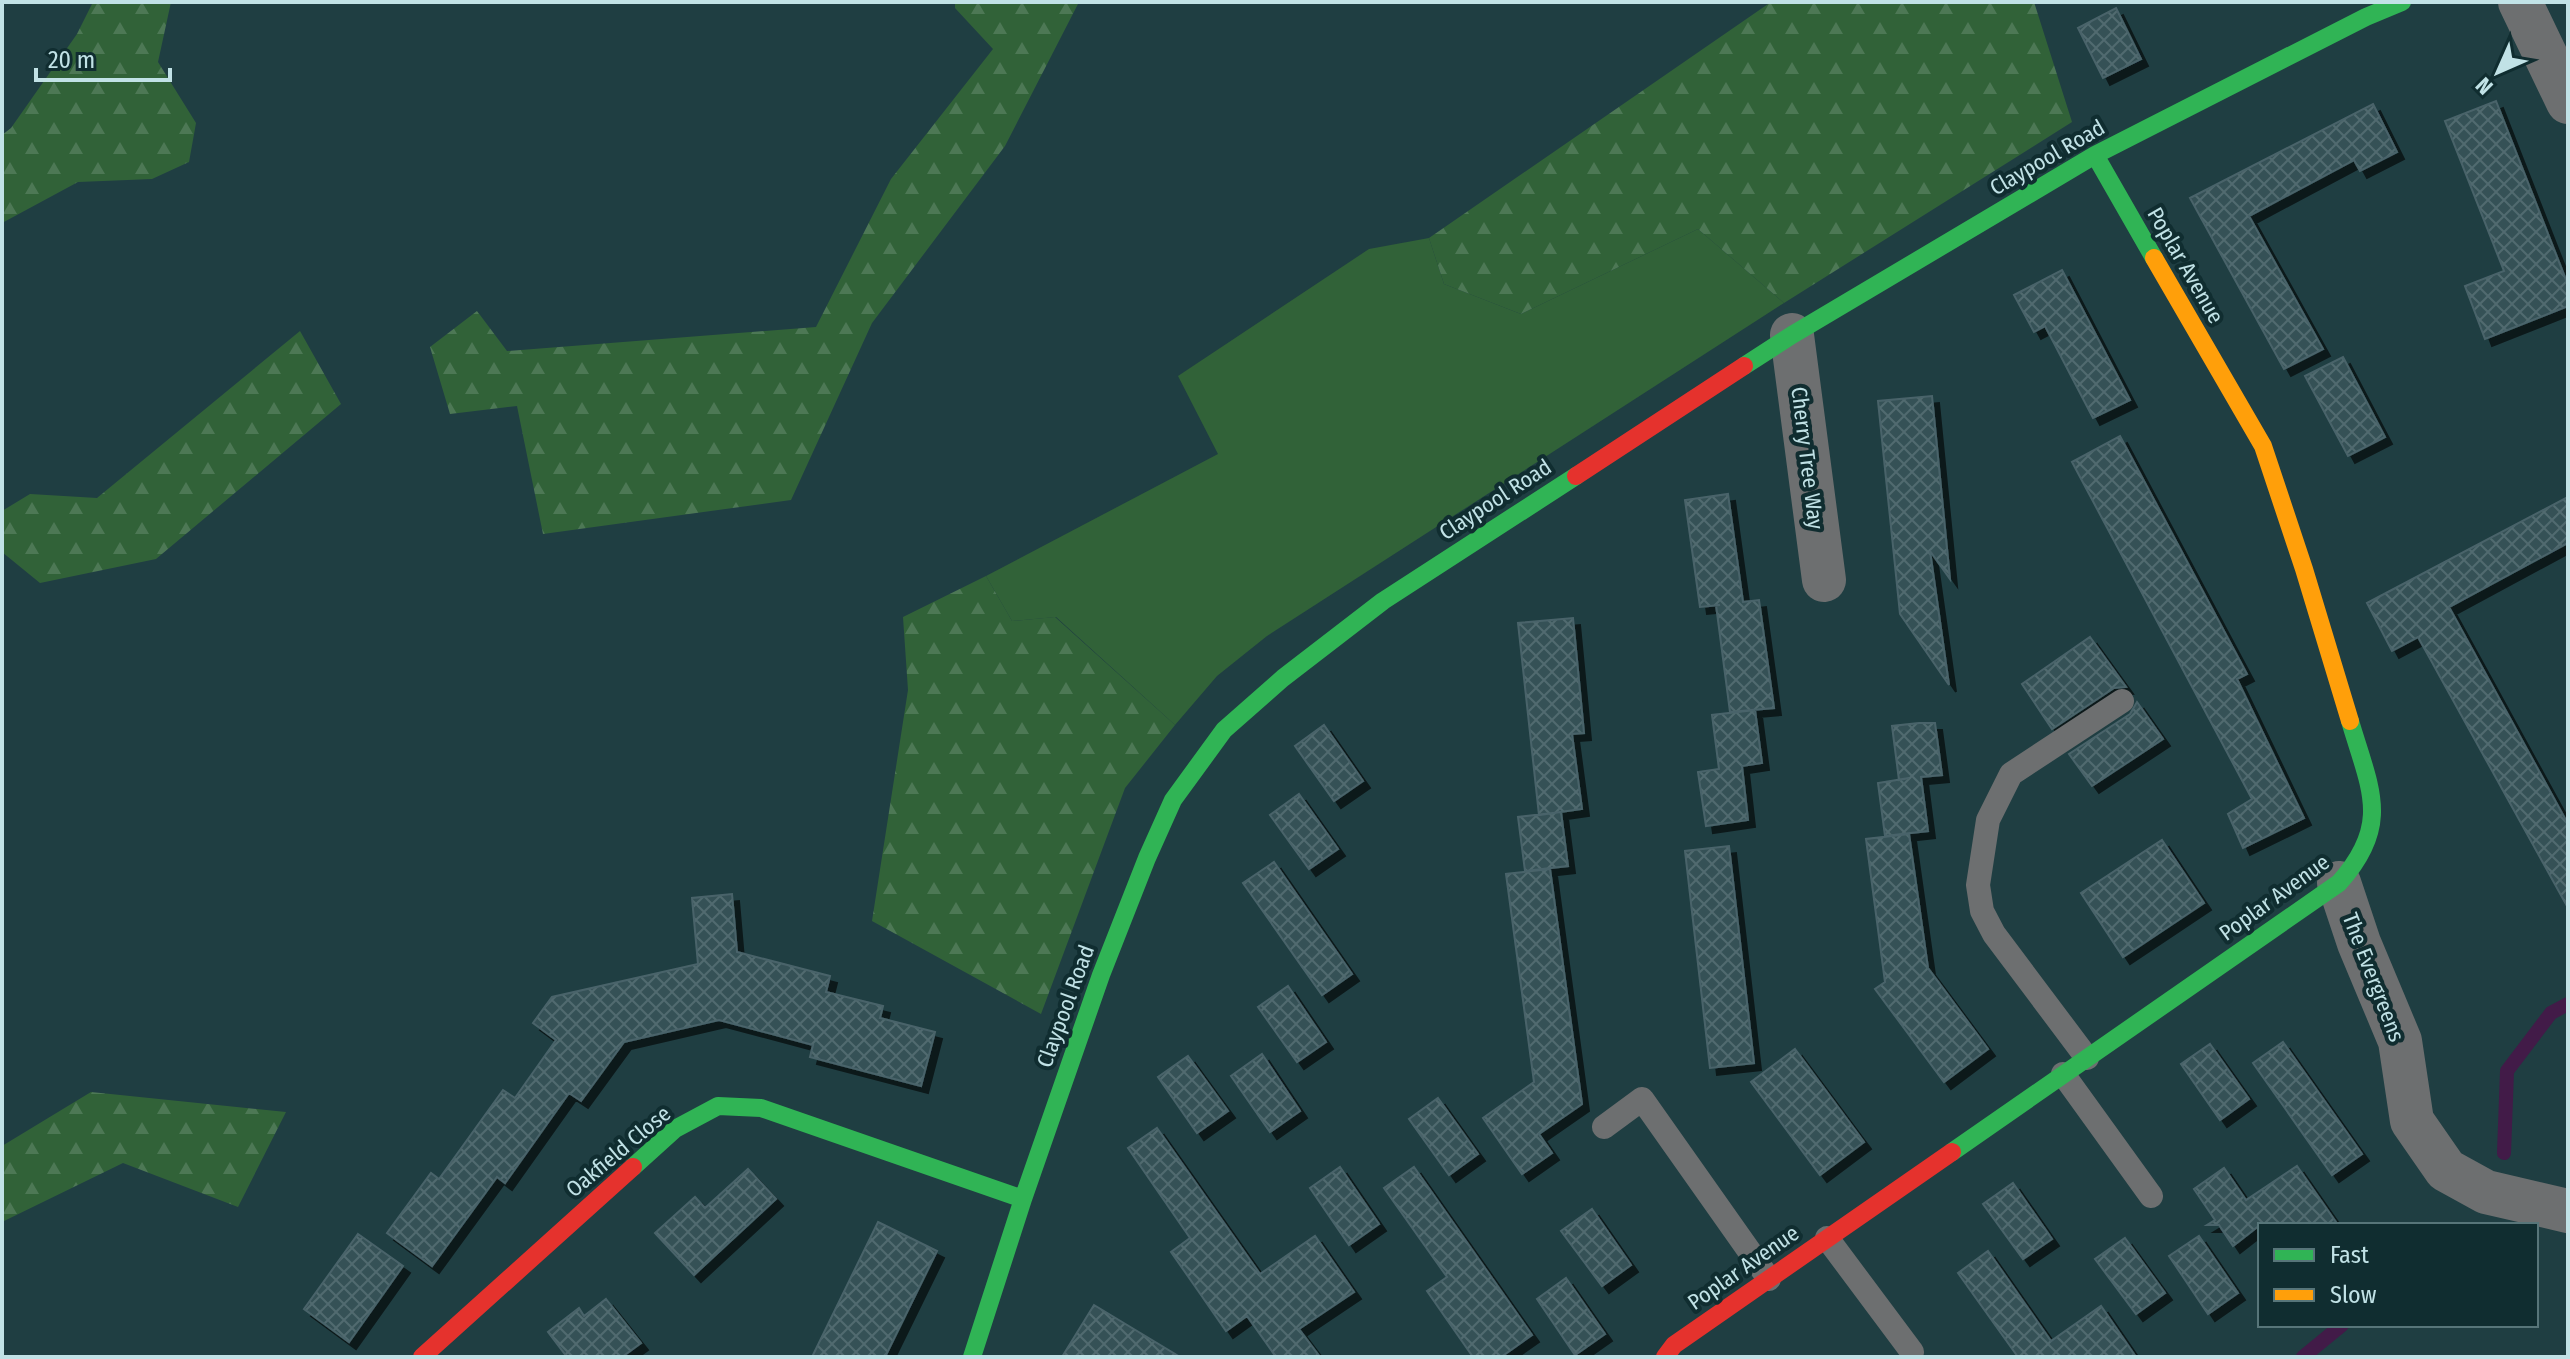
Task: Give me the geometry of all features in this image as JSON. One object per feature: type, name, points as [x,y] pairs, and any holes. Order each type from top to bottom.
[{"type":"street","name":"Claypool Road","points":[[972,1357],[1101,975],[1147,858],[1173,800],[1224,730],[1283,678],[1383,601],[1792,335],[2095,155],[2366,17],[2402,2]]},
{"type":"street","points":[[2520,2],[2568,102]]},
{"type":"street","name":"Poplar Avenue","points":[[1665,1357],[1674,1345],[2339,883],[2358,863],[2370,840],[2374,817],[2372,796],[2263,446],[2095,155]]},
{"type":"street","name":"Cherry Tree Way","points":[[1792,335],[1824,580]]},
{"type":"street","name":"The Evergreens","points":[[2339,883],[2359,943],[2400,1041],[2412,1121],[2446,1170],[2486,1192],[2568,1211]]},
{"type":"street","name":"Oakfield Close","points":[[422,1357],[675,1129],[718,1106],[761,1108],[1023,1199]]},
{"type":"lane","points":[[2087,1058],[1994,934],[1982,911],[1978,885],[1988,820],[2011,774],[2122,701]]},
{"type":"lane","points":[[2063,1074],[2151,1196]]},
{"type":"lane","points":[[1604,1127],[1642,1099],[1769,1279]]},
{"type":"lane","points":[[1827,1238],[1912,1352]]},
{"type":"green space","points":[[93,2],[171,2],[158,62],[196,123],[189,162],[152,179],[78,182],[2,223],[2,135],[11,128],[77,34]]},
{"type":"green space","points":[[955,2],[1079,2],[1005,146],[872,323],[791,500],[543,534],[517,406],[450,414],[430,347],[477,311],[507,351],[816,327],[891,179],[993,49],[955,8]]},
{"type":"green space","points":[[1771,2],[2034,2],[2072,122],[1784,303],[1698,229],[1521,314],[1444,284],[1429,238]]},
{"type":"green space","points":[[1698,229],[1784,303],[1267,636],[1217,676],[1175,725],[1056,617],[1012,621],[986,576],[1218,454],[1178,376],[1369,249],[1429,238],[1444,284],[1521,314]]},
{"type":"green space","points":[[300,331],[341,404],[156,559],[40,583],[2,552],[2,511],[30,494],[97,498]]},
{"type":"green space","points":[[986,576],[1012,621],[1055,617],[1175,725],[1125,788],[1041,1014],[872,921],[908,690],[903,617]]},
{"type":"green space","points":[[91,1092],[286,1112],[238,1207],[123,1163],[2,1222],[2,1146]]},
{"type":"building","points":[[2116,8],[2141,59],[2103,78],[2078,28]]},
{"type":"building","points":[[2496,101],[2568,285],[2568,306],[2485,339],[2465,286],[2504,271],[2445,121]]},
{"type":"building","points":[[2373,104],[2397,152],[2360,171],[2354,160],[2249,216],[2323,349],[2284,369],[2190,198]]},
{"type":"building","points":[[2062,270],[2130,400],[2093,418],[2045,326],[2034,332],[2014,295]]},
{"type":"building","points":[[2343,357],[2385,437],[2348,456],[2305,376]]},
{"type":"building","points":[[1932,396],[1950,579],[1930,551],[1949,685],[1900,614],[1878,401]]},
{"type":"building","points":[[2120,436],[2247,674],[2237,679],[2304,818],[2243,848],[2228,814],[2252,799],[2072,462]]},
{"type":"building","points":[[1728,494],[1743,602],[1759,600],[1774,708],[1730,712],[1716,605],[1700,607],[1685,500]]},
{"type":"building","points":[[2568,497],[2568,543],[2449,607],[2568,824],[2568,908],[2418,637],[2392,651],[2367,603]]},
{"type":"building","points":[[1573,618],[1584,733],[1572,734],[1582,809],[1539,815],[1518,623]]},
{"type":"building","points":[[2090,637],[2126,687],[2114,688],[2052,729],[2022,684]]},
{"type":"building","points":[[2137,702],[2163,739],[2092,786],[2069,754],[2130,714]]},
{"type":"building","points":[[1755,710],[1762,763],[1742,766],[1748,820],[1706,826],[1698,772],[1719,769],[1712,715]]},
{"type":"building","points":[[1935,723],[1942,775],[1921,777],[1928,831],[1885,836],[1878,783],[1899,780],[1892,726]]},
{"type":"building","points":[[1324,725],[1363,781],[1334,801],[1295,746]]},
{"type":"building","points":[[1299,794],[1338,849],[1309,869],[1270,815]]},
{"type":"building","points":[[1561,812],[1568,866],[1525,871],[1518,817]]},
{"type":"building","points":[[1909,834],[1928,968],[1988,1049],[1944,1082],[1875,989],[1885,982],[1866,839]]},
{"type":"building","points":[[2162,840],[2204,903],[2123,957],[2081,893]]},
{"type":"building","points":[[1729,846],[1754,1063],[1710,1068],[1685,851]]},
{"type":"building","points":[[1274,862],[1352,974],[1322,995],[1243,883]]},
{"type":"building","points":[[1550,869],[1582,1104],[1539,1134],[1552,1153],[1522,1174],[1483,1118],[1534,1082],[1506,874]]},
{"type":"building","points":[[732,894],[737,952],[830,976],[826,992],[883,1006],[880,1018],[935,1032],[921,1086],[810,1057],[813,1045],[719,1020],[624,1042],[581,1101],[569,1093],[505,1183],[497,1177],[432,1266],[387,1233],[431,1173],[439,1179],[503,1090],[515,1098],[556,1040],[533,1023],[552,997],[698,964],[692,898]]},
{"type":"building","points":[[1288,986],[1326,1042],[1297,1062],[1258,1007]]},
{"type":"building","points":[[2283,1042],[2362,1154],[2332,1175],[2253,1063]]},
{"type":"building","points":[[2210,1044],[2249,1099],[2220,1120],[2181,1064]]},
{"type":"building","points":[[1795,1049],[1864,1142],[1820,1175],[1751,1082]]},
{"type":"building","points":[[1262,1054],[1300,1111],[1270,1132],[1231,1076]]},
{"type":"building","points":[[1188,1056],[1228,1111],[1197,1133],[1158,1077]]},
{"type":"building","points":[[1438,1098],[1478,1154],[1449,1175],[1409,1119]]},
{"type":"building","points":[[1157,1128],[1260,1274],[1315,1236],[1354,1292],[1299,1329],[1320,1357],[1276,1357],[1247,1316],[1226,1331],[1171,1252],[1190,1238],[1128,1148]]},
{"type":"building","points":[[2297,1166],[2337,1223],[2258,1223],[2258,1227],[2233,1246],[2219,1225],[2207,1225],[2215,1220],[2194,1189],[2224,1168],[2246,1200]]},
{"type":"building","points":[[1340,1167],[1379,1224],[1349,1245],[1310,1188]]},
{"type":"building","points":[[1414,1167],[1532,1335],[1501,1357],[1473,1357],[1427,1291],[1447,1277],[1384,1188]]},
{"type":"building","points":[[748,1169],[776,1199],[694,1275],[655,1233],[695,1197],[705,1208]]},
{"type":"building","points":[[2013,1183],[2052,1239],[2023,1259],[1983,1204]]},
{"type":"building","points":[[1592,1209],[1631,1265],[1602,1286],[1561,1231]]},
{"type":"building","points":[[878,1222],[937,1251],[885,1357],[812,1357]]},
{"type":"building","points":[[358,1234],[403,1266],[349,1342],[304,1309]]},
{"type":"building","points":[[2199,1236],[2238,1293],[2208,1314],[2169,1256]]},
{"type":"building","points":[[2125,1238],[2165,1293],[2136,1314],[2095,1259]]},
{"type":"building","points":[[1988,1251],[2051,1341],[2101,1306],[2136,1357],[2018,1357],[1958,1273]]},
{"type":"building","points":[[1566,1278],[1605,1334],[1575,1355],[1537,1299]]},
{"type":"building","points":[[606,1299],[641,1343],[622,1357],[567,1357],[548,1332],[579,1308],[584,1316]]},
{"type":"building","points":[[1094,1305],[1180,1357],[1062,1357]]},
{"type":"waterway","points":[[2504,1153],[2507,1071],[2551,1013],[2568,1004]]},
{"type":"waterway","points":[[2303,1357],[2340,1327]]},
{"type":"traffic: fast","points":[[1744,366],[2095,155],[2366,17],[2402,2]]},
{"type":"traffic: fast","points":[[2095,155],[2154,258]]},
{"type":"traffic: fast","points":[[972,1357],[1101,975],[1173,800],[1224,730],[1283,678],[1383,601],[1576,476]]},
{"type":"traffic: fast","points":[[1952,1152],[2339,883],[2356,862],[2371,824],[2369,787],[2350,721]]},
{"type":"traffic: fast","points":[[633,1167],[675,1129],[718,1106],[761,1108],[1023,1199]]},
{"type":"traffic: slow","points":[[2154,258],[2263,446],[2350,721]]},
{"type":"traffic: jam","points":[[1576,476],[1744,366]]},
{"type":"traffic: jam","points":[[1665,1357],[1674,1345],[1952,1152]]},
{"type":"traffic: jam","points":[[422,1357],[633,1167]]}]
